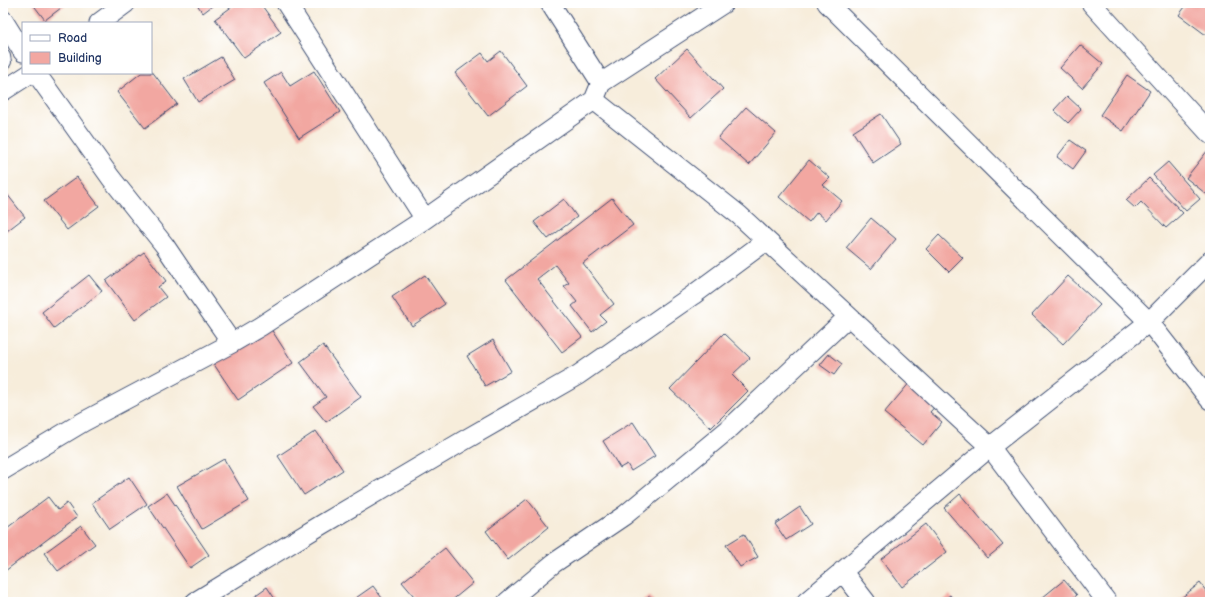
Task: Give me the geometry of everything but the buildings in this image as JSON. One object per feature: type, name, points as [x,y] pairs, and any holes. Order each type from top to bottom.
[{"type":"street","points":[[100,22],[126,3]]},
{"type":"street","points":[[286,3],[426,219]]},
{"type":"street","points":[[550,3],[602,82]]},
{"type":"street","points":[[3,470],[83,422],[232,343],[426,219],[594,100],[602,82],[724,3]]},
{"type":"street","points":[[827,3],[1149,322],[1210,400]]},
{"type":"street","points":[[1091,3],[1210,134]]},
{"type":"street","points":[[3,20],[22,50]]},
{"type":"street","points":[[3,92],[30,74]]},
{"type":"street","points":[[37,74],[111,178],[165,246],[232,343]]},
{"type":"street","points":[[594,100],[739,215],[990,447],[1107,602]]},
{"type":"street","points":[[195,602],[456,445],[578,375],[693,295],[766,241]]},
{"type":"street","points":[[806,602],[990,447],[1149,322],[1210,261]]},
{"type":"street","points":[[507,602],[554,563],[625,515],[730,428],[848,317]]},
{"type":"street","points":[[842,571],[866,602]]},
{"type":"lane","points":[[3,53],[6,62],[3,67]]}]
